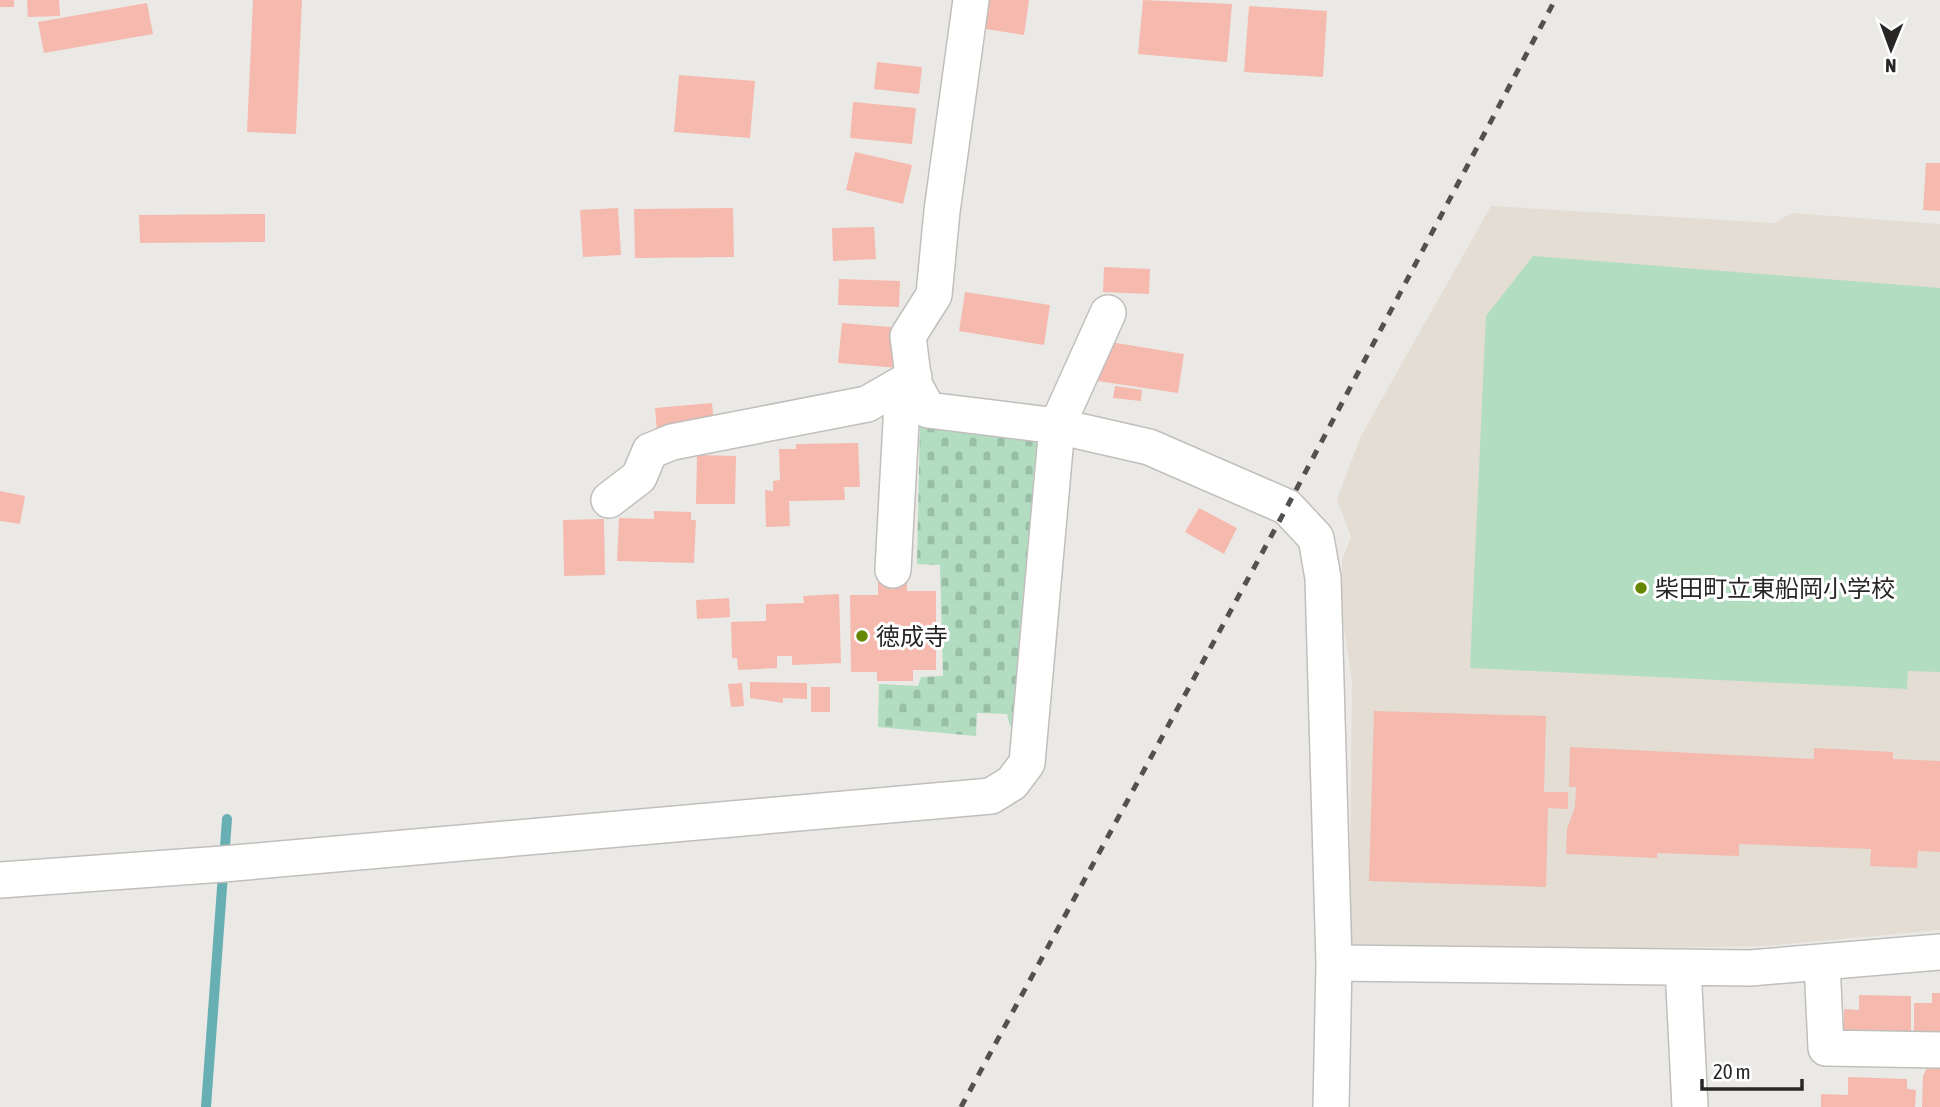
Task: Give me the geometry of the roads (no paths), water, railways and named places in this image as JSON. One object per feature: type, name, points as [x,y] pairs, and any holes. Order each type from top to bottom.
[{"type":"street","points":[[971,0],[942,211],[934,295],[908,336],[914,381],[928,410],[1057,425],[1149,447],[1287,507],[1316,538],[1323,578],[1334,963],[1331,1107]]},
{"type":"street","points":[[0,880],[223,864],[991,796],[1012,783],[1027,763],[1057,425],[1108,313]]},
{"type":"street","points":[[609,500],[639,477],[650,451],[672,442],[866,404],[914,381]]},
{"type":"street","points":[[893,570],[902,404],[914,381]]},
{"type":"street","points":[[1334,963],[1750,968],[1940,952]]},
{"type":"street","points":[[1822,963],[1825,1048],[1940,1050]]},
{"type":"street","points":[[1683,967],[1690,1107]]},
{"type":"waterway","points":[[206,1107],[227,819]]},
{"type":"railway","points":[[961,1107],[1287,507],[1555,0]]},
{"type":"place","name":"柴田町立東船岡小学校","points":[[1641,588]]},
{"type":"place","name":"徳成寺","points":[[862,636]]}]
